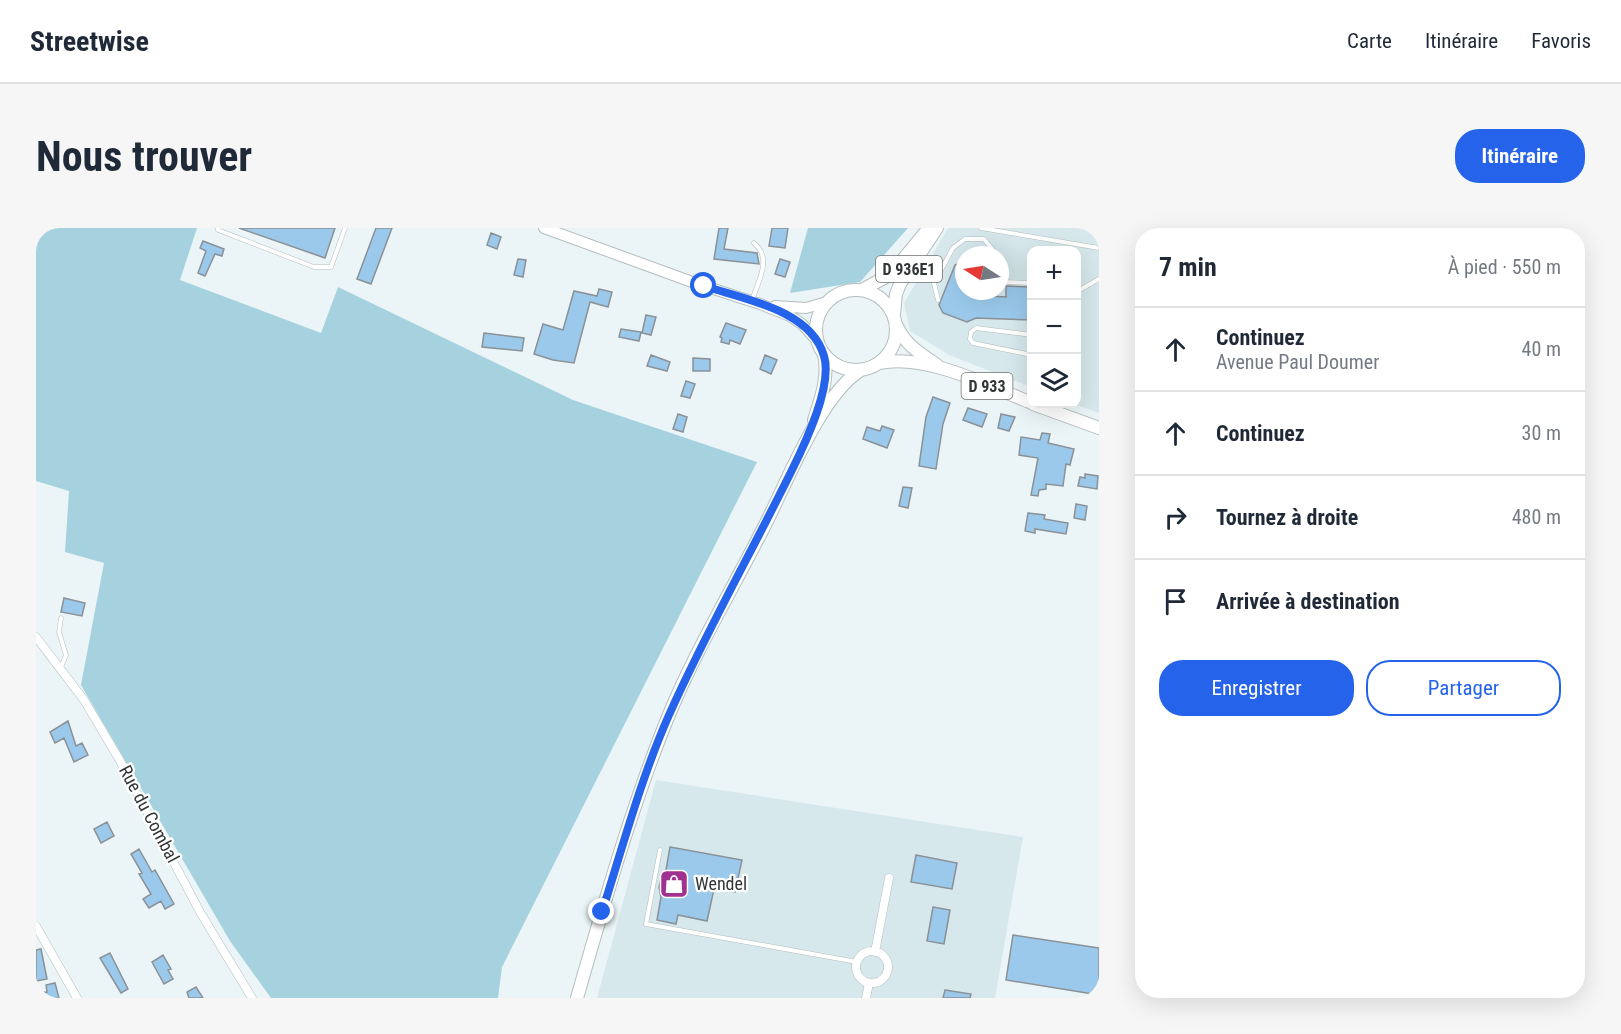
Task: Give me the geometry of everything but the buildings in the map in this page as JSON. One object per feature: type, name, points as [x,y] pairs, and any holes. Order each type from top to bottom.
[{"type":"main road","points":[[544,228],[756,303],[802,324],[818,342],[826,365],[824,389],[807,441]]},
{"type":"main road","name":"D 936E1","points":[[862,290],[891,274],[929,228]]},
{"type":"main road","name":"D 936E1","points":[[895,320],[896,294],[900,284],[937,228]]},
{"type":"main road","points":[[577,998],[646,772],[669,715],[807,441],[835,394],[852,375],[879,364],[893,347],[896,336],[895,320],[881,298],[862,290],[849,290],[837,294],[827,302],[806,308],[756,303]]},
{"type":"main road","points":[[818,342],[817,321],[827,302]]},
{"type":"main road","name":"D 933","points":[[895,320],[902,337],[909,345],[944,369]]},
{"type":"main road","points":[[824,354],[840,367],[861,370]]},
{"type":"main road","name":"D 933","points":[[879,364],[891,361],[944,369],[1027,401]]},
{"type":"main road","name":"D 933","points":[[1045,408],[1099,428]]},
{"type":"street","name":"Rue du Combal","points":[[36,636],[84,700],[119,759],[200,912],[252,998]]},
{"type":"street","points":[[874,952],[889,878]]},
{"type":"street","points":[[36,926],[77,998]]},
{"type":"street","points":[[874,952],[885,959],[887,972],[878,982],[869,983],[858,975],[857,962],[866,953],[874,952]]},
{"type":"street","points":[[866,998],[869,983]]},
{"type":"lane","points":[[218,228],[218,230],[314,267],[331,267],[345,228]]},
{"type":"lane","points":[[981,228],[1099,248]]},
{"type":"lane","points":[[956,246],[966,239],[984,239],[990,246]]},
{"type":"lane","points":[[754,243],[762,249],[765,260],[756,303]]},
{"type":"lane","points":[[938,300],[934,283],[955,247]]},
{"type":"lane","points":[[1081,290],[1099,279]]},
{"type":"lane","points":[[1009,282],[1027,283]]},
{"type":"lane","points":[[1027,334],[976,328],[971,332],[970,339],[973,342],[1027,354]]},
{"type":"lane","points":[[60,668],[65,662],[66,655],[59,632],[61,618]]},
{"type":"lane","points":[[660,850],[646,924],[857,962]]},
{"type":"shaded area","points":[[36,228],[197,228],[180,280],[321,333],[338,287],[573,400],[757,462],[502,967],[498,998],[271,998],[230,941],[81,685],[104,563],[65,552],[69,491],[36,481]]},
{"type":"shaded area","points":[[808,228],[908,228],[860,282],[790,293]]},
{"type":"shaded area","points":[[948,228],[1099,228],[1099,413],[1081,407],[1081,246],[1027,246],[1027,385],[949,355],[910,331],[904,303]]},
{"type":"shaded area","points":[[656,780],[1023,837],[995,998],[597,998]]},
{"type":"place","name":"Wendel","points":[[674,884]]},
{"type":"route","points":[[602,912],[646,772],[669,715],[807,441],[824,389],[826,365],[824,354],[818,342],[802,324],[790,316],[760,304],[704,286]]}]
